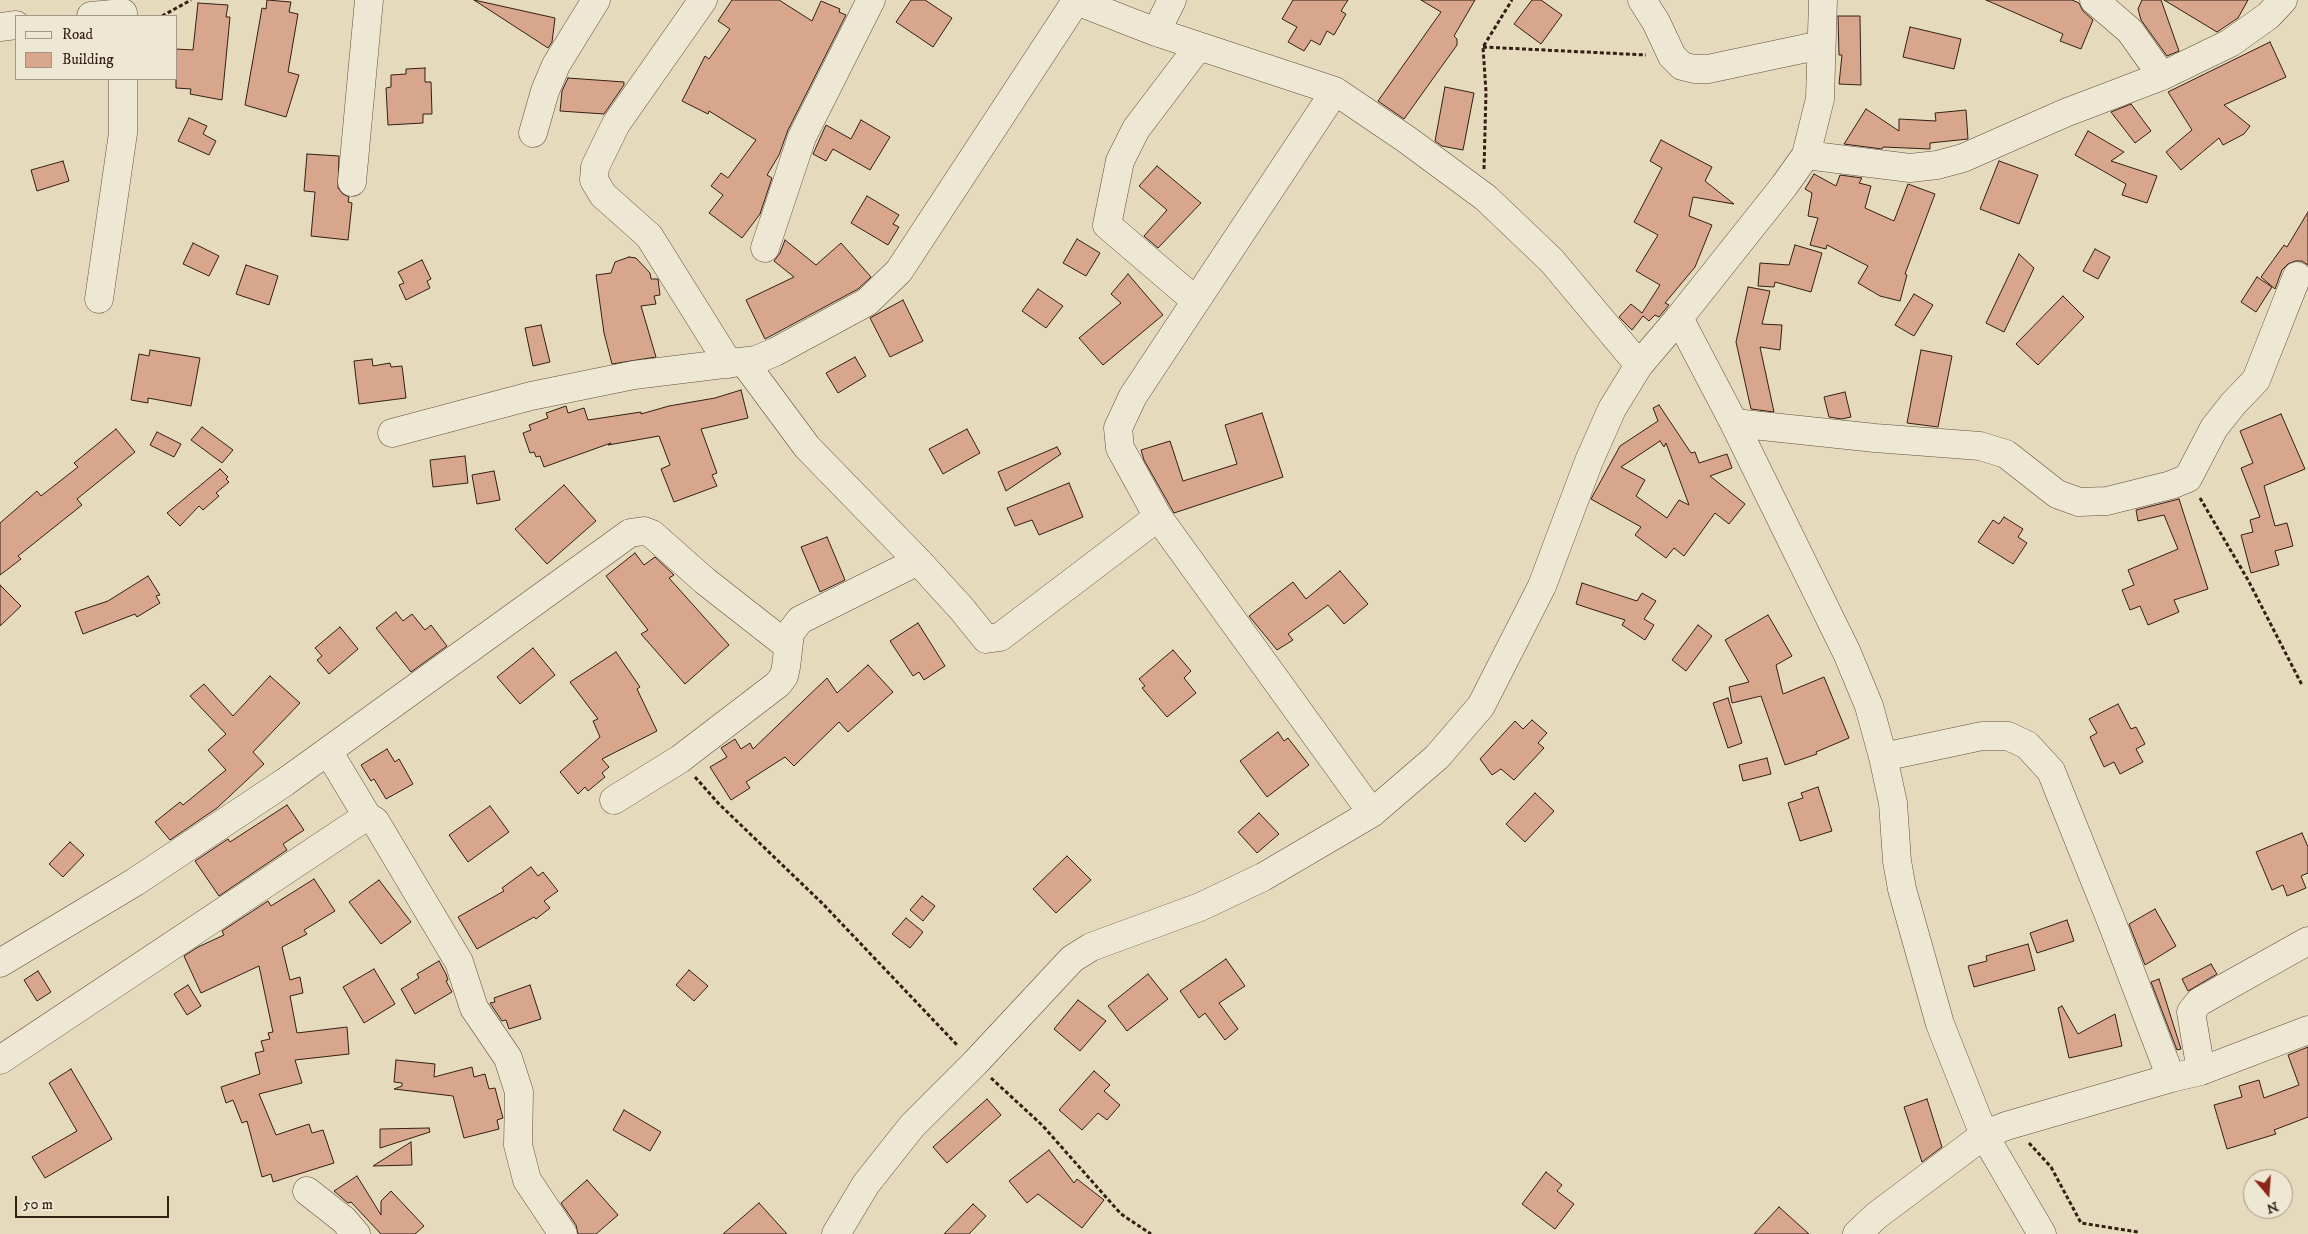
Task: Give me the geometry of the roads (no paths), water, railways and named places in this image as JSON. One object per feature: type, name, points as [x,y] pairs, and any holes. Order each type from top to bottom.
[{"type":"street","points":[[352,182],[369,0]]},
{"type":"street","points":[[533,133],[545,91],[556,65],[596,0]]},
{"type":"street","points":[[703,0],[616,124],[595,167],[594,180],[603,195],[650,236],[736,363],[807,447],[918,561],[961,608],[986,639],[1000,637],[1158,517]]},
{"type":"street","points":[[765,248],[802,137],[871,0]]},
{"type":"street","points":[[392,433],[540,394],[634,375],[736,363],[775,352],[868,302],[899,272],[1075,0],[1156,32],[1335,92],[1406,139],[1486,198],[1552,261],[1639,364]]},
{"type":"street","points":[[1156,32],[1172,0]]},
{"type":"street","points":[[1642,0],[1656,22],[1672,56],[1682,66],[1708,69],[1821,45]]},
{"type":"street","points":[[836,1234],[866,1184],[912,1126],[975,1063],[1072,958],[1091,947],[1200,907],[1254,882],[1372,813],[1437,757],[1481,706],[1542,586],[1589,461],[1612,409],[1639,364],[1680,318],[1784,186],[1806,155],[1820,99],[1823,0]]},
{"type":"street","points":[[2094,0],[2130,32],[2162,76]]},
{"type":"street","points":[[1806,155],[1910,168],[1936,165],[1963,158],[2065,113],[2162,76],[2230,43],[2268,16],[2283,0]]},
{"type":"street","points":[[96,15],[123,10]]},
{"type":"street","points":[[0,27],[15,25]]},
{"type":"street","points":[[1196,301],[1107,225],[1120,161],[1136,129],[1199,46]]},
{"type":"street","points":[[99,299],[123,132],[123,80]]},
{"type":"street","points":[[1335,92],[1133,396],[1118,428],[1120,448],[1158,517],[1372,813]]},
{"type":"street","points":[[1734,424],[1980,446],[2006,454],[2057,494],[2079,502],[2108,501],[2171,485],[2188,478],[2214,428],[2233,404],[2256,380],[2297,276]]},
{"type":"street","points":[[1680,318],[1847,653],[1869,706],[1884,757],[1893,803],[1897,861],[1902,889],[1940,1024],[1995,1131],[2042,1234]]},
{"type":"street","points":[[0,963],[135,882],[328,751],[630,533],[644,532],[652,534],[705,581],[788,646]]},
{"type":"street","points":[[614,800],[680,759],[778,684],[784,676],[790,633],[800,620],[918,561]]},
{"type":"street","points":[[1884,757],[1982,736],[2008,736],[2027,745],[2045,765],[2051,772],[2112,922],[2171,1078]]},
{"type":"street","points":[[328,751],[367,816],[375,821],[459,962],[474,1008],[508,1058],[519,1092],[518,1145],[527,1180],[563,1234]]},
{"type":"street","points":[[0,1060],[367,816]]},
{"type":"street","points":[[2201,1071],[2191,1012],[2199,1002],[2308,940]]},
{"type":"street","points":[[1857,1234],[1876,1216],[1995,1131],[2171,1078],[2201,1071],[2308,1030]]},
{"type":"street","points":[[307,1191],[344,1220],[356,1234]]}]
